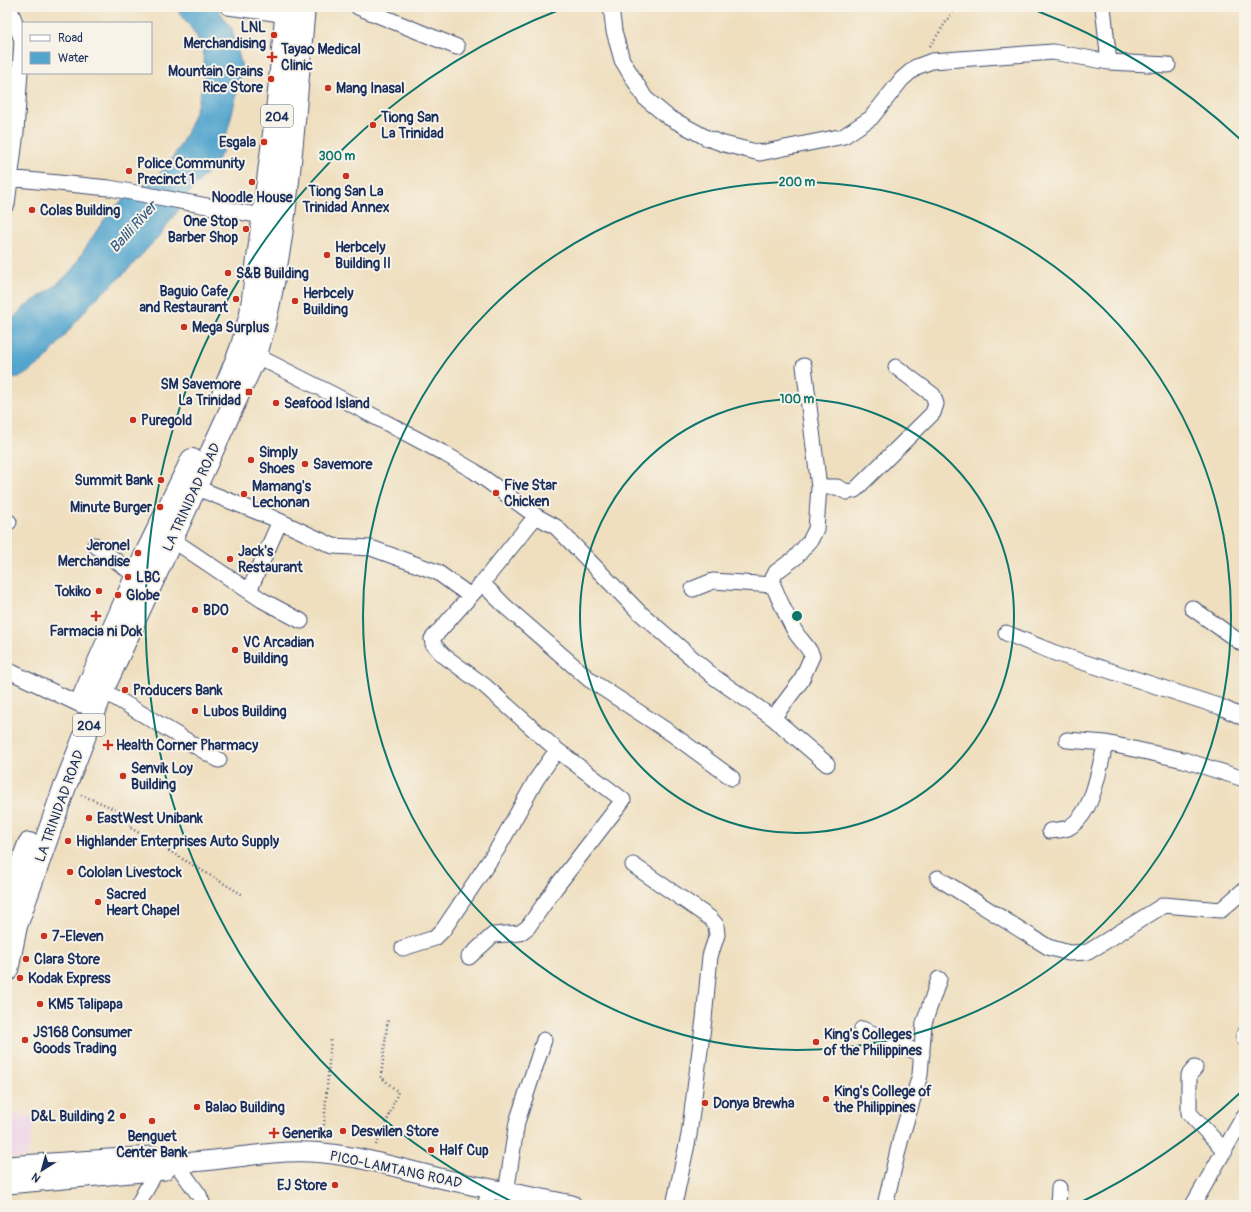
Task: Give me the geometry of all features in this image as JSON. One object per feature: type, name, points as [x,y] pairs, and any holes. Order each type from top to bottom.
[{"type":"highway","name":"LA TRINIDAD ROAD","points":[[7,970],[12,924],[64,789],[96,686],[248,352],[267,318],[273,218],[295,11]]},
{"type":"highway","name":"LA TRINIDAD ROAD","points":[[7,903],[81,705],[96,686]]},
{"type":"main road","name":"PICO-LAMTANG ROAD","points":[[7,1184],[264,1153],[322,1153],[368,1161],[494,1196],[572,1205]]},
{"type":"main road","name":"PICO-LAMTANG ROAD","points":[[7,1166],[165,1164]]},
{"type":"street","points":[[7,204],[9,178],[16,132],[13,64],[22,40],[9,7]]},
{"type":"street","points":[[228,7],[295,11]]},
{"type":"street","points":[[358,7],[457,47]]},
{"type":"street","points":[[611,7],[614,31],[622,60],[645,98],[658,110],[685,127],[724,144],[742,150],[760,153],[844,136],[871,118],[902,79],[916,67],[944,59],[1053,52],[1109,62],[1168,65]]},
{"type":"street","points":[[1103,7],[1109,62]]},
{"type":"street","points":[[9,178],[109,188],[273,218]]},
{"type":"street","points":[[248,352],[445,454],[474,471],[536,516],[556,527],[638,611],[714,676],[773,718],[827,764]]},
{"type":"street","points":[[773,718],[801,681],[812,656],[810,650],[798,637],[773,585],[773,578],[776,572],[795,558],[810,541],[816,528],[819,487],[804,366]]},
{"type":"street","points":[[819,487],[837,487],[847,492],[855,490],[933,413],[936,404],[933,395],[896,367]]},
{"type":"street","points":[[188,485],[280,521],[333,546],[371,548],[437,572],[469,596]]},
{"type":"street","points":[[469,956],[493,935],[520,933],[528,927],[556,887],[623,800],[557,750],[485,686],[443,656],[432,639],[482,583],[536,516]]},
{"type":"street","points":[[249,591],[280,521]]},
{"type":"street","points":[[164,534],[262,600],[301,621]]},
{"type":"street","points":[[95,545],[143,580]]},
{"type":"street","points":[[693,589],[713,581],[773,585]]},
{"type":"street","points":[[482,583],[506,607],[590,680],[672,734],[732,778]]},
{"type":"street","points":[[1192,608],[1244,645]]},
{"type":"street","points":[[1006,633],[1055,653],[1221,707],[1244,718]]},
{"type":"street","points":[[7,670],[81,705]]},
{"type":"street","points":[[96,686],[219,760]]},
{"type":"street","points":[[1067,740],[1106,742],[1184,760],[1244,778]]},
{"type":"street","points":[[1050,831],[1067,828],[1082,815],[1092,797],[1097,782],[1100,762],[1106,742]]},
{"type":"street","points":[[402,948],[435,938],[443,930],[498,848],[536,780],[557,750]]},
{"type":"street","points":[[633,865],[710,918],[716,925],[717,935],[710,956],[704,1019],[690,1128],[674,1205]]},
{"type":"street","points":[[938,878],[1048,948],[1069,953],[1088,952],[1164,905],[1221,910],[1244,890]]},
{"type":"street","points":[[885,1205],[901,1138],[920,1075],[924,1023],[939,979]]},
{"type":"street","points":[[862,1029],[922,1054]]},
{"type":"street","points":[[494,1196],[544,1040]]},
{"type":"street","points":[[1195,1068],[1189,1075],[1189,1113],[1225,1151]]},
{"type":"street","points":[[1193,1205],[1244,1116]]},
{"type":"street","points":[[138,1205],[165,1164],[199,1195],[203,1205]]},
{"type":"street","points":[[1058,1205],[1059,1188]]},
{"type":"path","points":[[916,67],[956,7]]},
{"type":"path","points":[[64,789],[106,805],[134,820],[129,827],[243,896]]},
{"type":"path","points":[[368,1161],[385,1126],[398,1092],[381,1077],[388,1018]]},
{"type":"path","points":[[322,1153],[331,1038]]},
{"type":"shaded area","points":[[7,1112],[35,1118],[27,1158],[7,1158]]},
{"type":"water","name":"Balili River","points":[[175,7],[216,7],[232,29],[242,67],[240,81],[222,153],[213,166],[185,197],[177,212],[157,238],[125,273],[93,301],[44,361],[24,375],[7,381],[7,325],[22,309],[55,286],[70,272],[109,213],[125,198],[160,173],[179,148],[187,132],[200,96],[204,62],[202,48],[197,37]]},
{"type":"place","name":"LNL Merchandising","points":[[274,35]]},
{"type":"place","name":"Tayao Medical Clinic","points":[[272,57]]},
{"type":"place","name":"Mountain Grains Rice Store","points":[[271,79]]},
{"type":"place","name":"Mang Inasal","points":[[328,88]]},
{"type":"place","name":"Tiong San La Trinidad","points":[[373,125]]},
{"type":"place","name":"Esgala","points":[[264,142]]},
{"type":"place","name":"Police Community Precinct 1","points":[[129,171]]},
{"type":"place","name":"Tiong San La Trinidad Annex","points":[[346,176]]},
{"type":"place","name":"Noodle House","points":[[252,182]]},
{"type":"place","name":"Colas Building","points":[[32,210]]},
{"type":"place","name":"One Stop Barber Shop","points":[[246,229]]},
{"type":"place","name":"Herbcely Building II","points":[[327,255]]},
{"type":"place","name":"S&B Building","points":[[228,273]]},
{"type":"place","name":"Baguio Cafe and Restaurant","points":[[236,299]]},
{"type":"place","name":"Herbcely Building","points":[[295,301]]},
{"type":"place","name":"Mega Surplus","points":[[184,327]]},
{"type":"place","name":"SM Savemore La Trinidad","points":[[249,392]]},
{"type":"place","name":"Seafood Island","points":[[276,403]]},
{"type":"place","name":"Puregold","points":[[133,420]]},
{"type":"place","name":"Simply Shoes","points":[[251,460]]},
{"type":"place","name":"Savemore","points":[[305,464]]},
{"type":"place","name":"Summit Bank","points":[[161,480]]},
{"type":"place","name":"Five Star Chicken","points":[[496,493]]},
{"type":"place","name":"Mamang's Lechonan","points":[[244,494]]},
{"type":"place","name":"Minute Burger","points":[[160,507]]},
{"type":"place","name":"Jeronel Merchandise","points":[[138,553]]},
{"type":"place","name":"Jack's Restaurant","points":[[230,559]]},
{"type":"place","name":"LBC","points":[[128,577]]},
{"type":"place","name":"Tokiko","points":[[99,591]]},
{"type":"place","name":"Globe","points":[[118,595]]},
{"type":"place","name":"BDO","points":[[195,610]]},
{"type":"place","name":"Farmacia ni Dok","points":[[96,616]]},
{"type":"place","name":"VC Arcadian Building","points":[[235,650]]},
{"type":"place","name":"Producers Bank","points":[[125,690]]},
{"type":"place","name":"Lubos Building","points":[[195,711]]},
{"type":"place","name":"Health Corner Pharmacy","points":[[108,745]]},
{"type":"place","name":"Senvik Loy Building","points":[[123,776]]},
{"type":"place","name":"EastWest Unibank","points":[[89,818]]},
{"type":"place","name":"Highlander Enterprises Auto Supply","points":[[68,841]]},
{"type":"place","name":"Cololan Livestock","points":[[70,872]]},
{"type":"place","name":"Sacred Heart Chapel","points":[[98,902]]},
{"type":"place","name":"7-Eleven","points":[[44,936]]},
{"type":"place","name":"Clara Store","points":[[26,959]]},
{"type":"place","name":"Kodak Express","points":[[20,978]]},
{"type":"place","name":"KM5 Talipapa","points":[[40,1004]]},
{"type":"place","name":"JS168 Consumer Goods Trading","points":[[25,1040]]},
{"type":"place","name":"King's Colleges of the Philippines","points":[[816,1042]]},
{"type":"place","name":"King's College of the Philippines","points":[[826,1099]]},
{"type":"place","name":"Donya Brewha","points":[[705,1103]]},
{"type":"place","name":"Balao Building","points":[[197,1107]]},
{"type":"place","name":"D&L Building 2","points":[[123,1116]]},
{"type":"place","name":"Benguet Center Bank","points":[[152,1121]]},
{"type":"place","name":"Deswilen Store","points":[[343,1131]]},
{"type":"place","name":"Generika","points":[[274,1133]]},
{"type":"place","name":"Half Cup","points":[[431,1150]]},
{"type":"place","name":"EJ Store","points":[[335,1185]]}]
